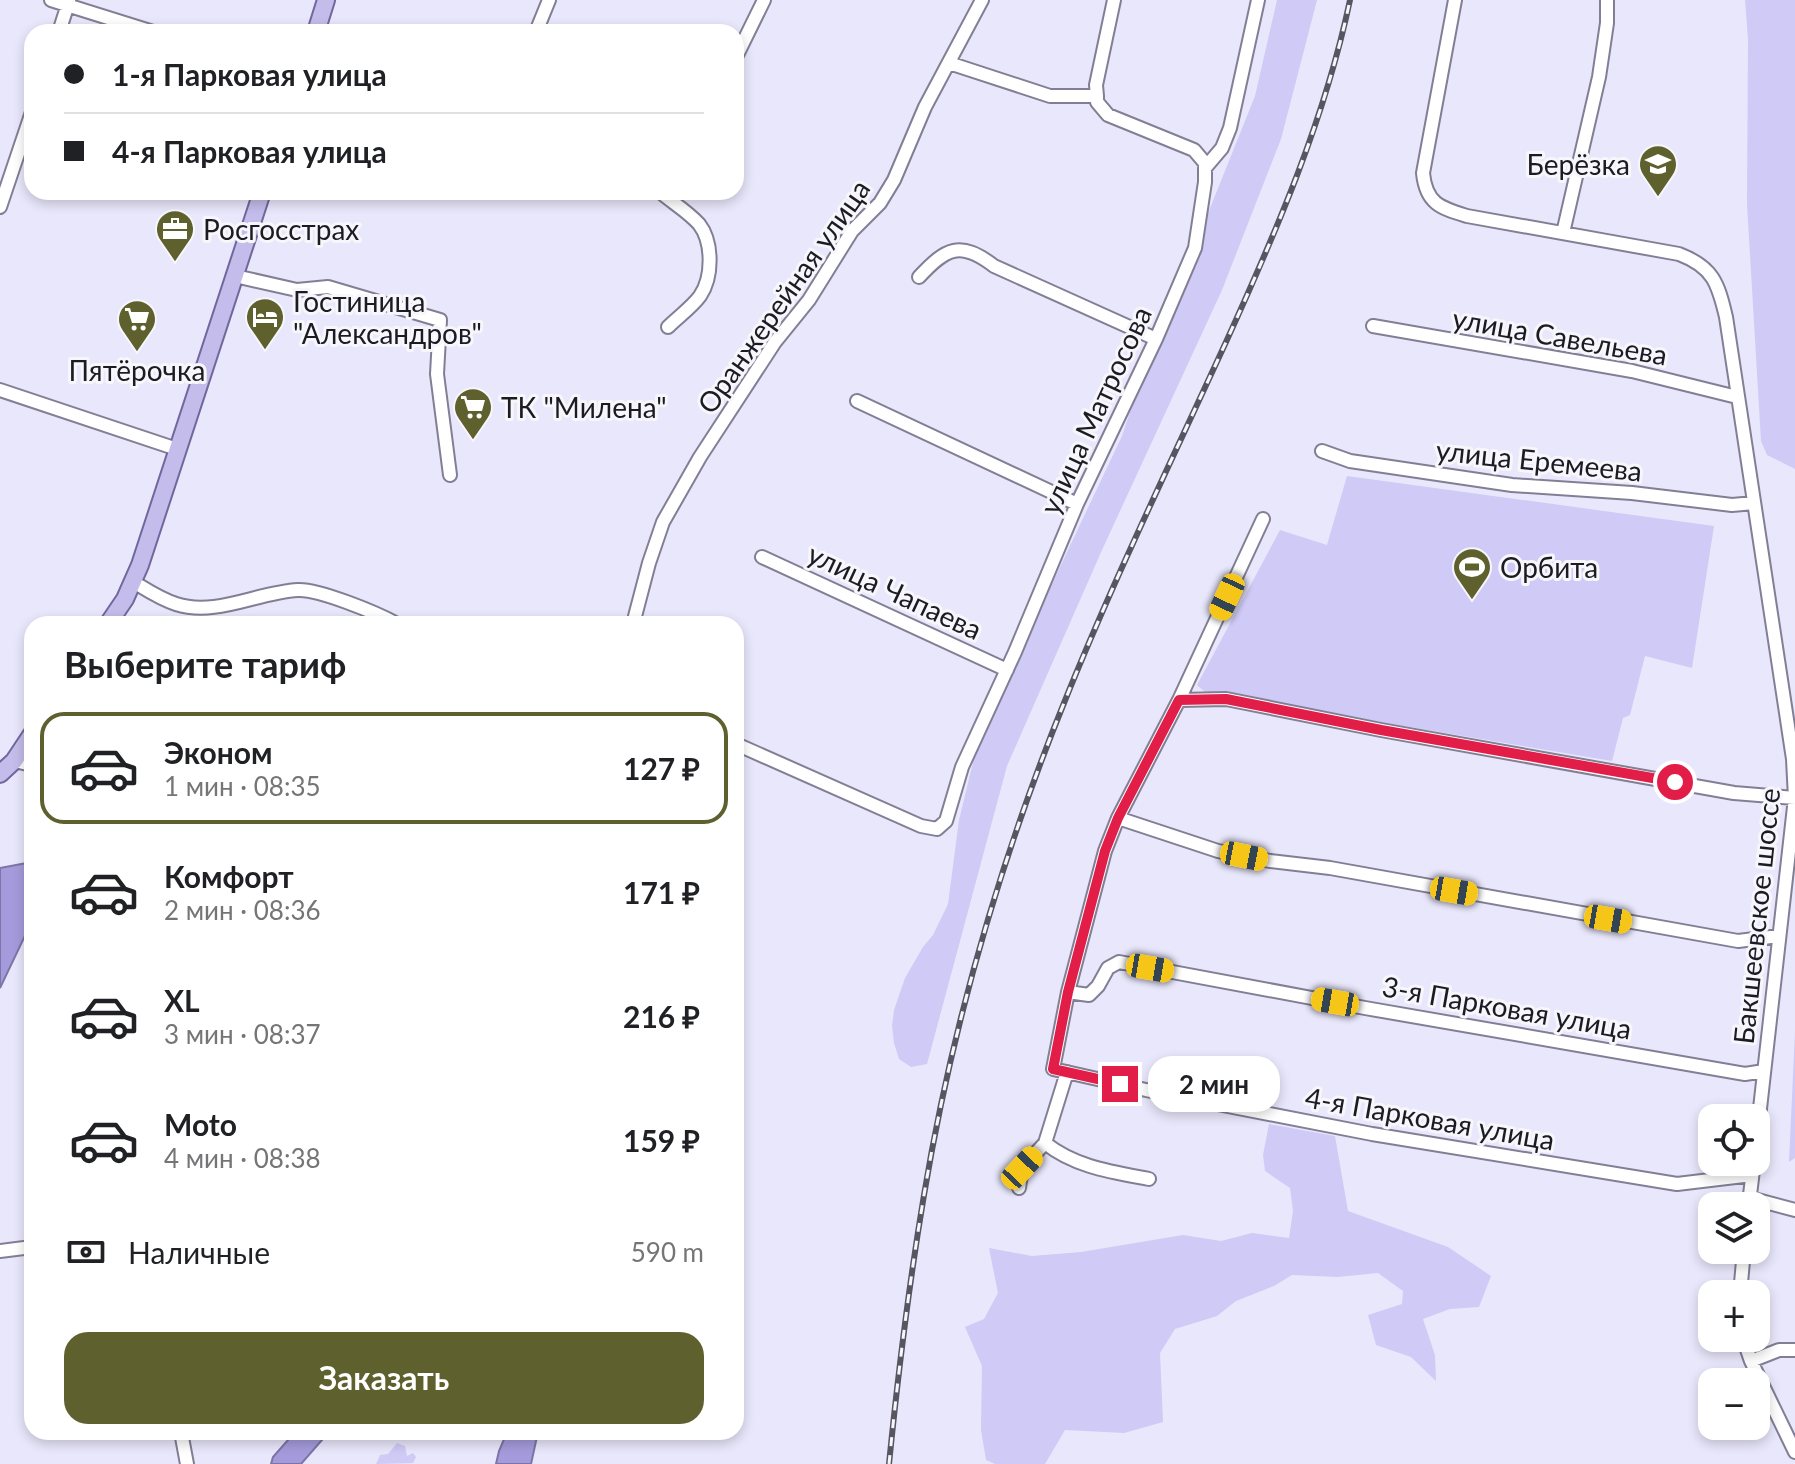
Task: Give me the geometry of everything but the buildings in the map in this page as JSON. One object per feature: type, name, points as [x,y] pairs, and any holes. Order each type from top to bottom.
[{"type":"main road","points":[[318,24],[326,0]]},
{"type":"main road","points":[[113,616],[125,599],[140,565],[259,200]]},
{"type":"main road","points":[[0,774],[24,746]]},
{"type":"street","points":[[51,0],[130,24]]},
{"type":"street","points":[[539,24],[549,0]]},
{"type":"street","points":[[744,41],[764,0]]},
{"type":"street","name":"Оранжерейная улица","points":[[635,616],[663,522],[700,457],[775,342],[809,300],[852,231],[880,203],[894,180],[925,107],[982,0]]},
{"type":"street","points":[[1114,0],[1096,85],[1097,102],[1108,115],[1194,150],[1205,163],[1205,168]]},
{"type":"street","name":"улица Матросова","points":[[744,748],[921,826],[937,829],[946,821],[962,767],[1077,504],[1156,339],[1195,248],[1205,168],[1222,148],[1230,128],[1258,0]]},
{"type":"street","points":[[1455,0],[1423,173],[1424,187],[1431,199],[1442,208],[1467,216],[1563,233],[1599,77],[1607,0]]},
{"type":"street","points":[[62,24],[69,3]]},
{"type":"street","points":[[949,63],[1050,96],[1097,96]]},
{"type":"street","points":[[0,207],[24,136]]},
{"type":"street","points":[[668,327],[700,296],[707,279],[710,254],[702,228],[671,200]]},
{"type":"street","name":"Бакшеевское шоссе","points":[[1563,233],[1693,259],[1708,270],[1715,280],[1726,317],[1793,759],[1795,798],[1760,1104]]},
{"type":"street","points":[[919,277],[944,254],[953,250],[969,250],[994,266],[1156,339]]},
{"type":"street","points":[[235,276],[297,290],[328,287],[440,320],[437,374],[450,475]]},
{"type":"street","name":"улица Савельева","points":[[1373,326],[1632,371],[1737,397]]},
{"type":"street","points":[[0,390],[177,449]]},
{"type":"street","points":[[857,401],[1077,504]]},
{"type":"street","name":"улица Еремеева","points":[[1322,451],[1350,461],[1512,485],[1632,493],[1732,505],[1754,503]]},
{"type":"street","points":[[1068,992],[1105,851],[1118,818],[1179,700],[1263,519]]},
{"type":"street","name":"улица Чапаева","points":[[762,557],[1007,670]]},
{"type":"street","points":[[132,581],[179,606],[220,606],[266,594],[301,590],[383,616]]},
{"type":"street","points":[[1179,700],[1226,699],[1718,790],[1795,798]]},
{"type":"street","points":[[14,761],[24,763]]},
{"type":"street","points":[[1118,818],[1218,851],[1270,861],[1330,868],[1738,941],[1779,936]]},
{"type":"street","name":"3-я Парковая улица","points":[[1068,992],[1089,995],[1108,968],[1119,962],[1745,1074],[1764,1071]]},
{"type":"street","name":"4-я Парковая улица","points":[[1068,992],[1053,1069],[1372,1134],[1677,1184],[1718,1176]]},
{"type":"street","points":[[1019,1188],[1022,1168],[1045,1143],[1067,1072]]},
{"type":"street","points":[[1045,1143],[1059,1155],[1093,1168],[1149,1179]]},
{"type":"street","points":[[1770,1206],[1795,1210]]},
{"type":"street","points":[[0,1251],[24,1248]]},
{"type":"street","points":[[1751,1361],[1779,1350],[1795,1350]]},
{"type":"street","points":[[1748,1352],[1795,1452]]},
{"type":"street","points":[[182,1440],[187,1464]]},
{"type":"shaded area","points":[[1277,0],[1317,0],[1281,139],[1222,290],[1007,766],[927,1064],[911,1067],[899,1059],[894,1043],[894,1010],[905,978],[933,935],[948,904],[959,820],[979,738],[1122,436],[1138,388],[1255,96]]},
{"type":"shaded area","points":[[1745,0],[1795,0],[1795,469],[1767,455],[1761,441],[1747,204],[1748,39]]},
{"type":"shaded area","name":"Орбита","points":[[1347,476],[1714,526],[1692,668],[1645,656],[1630,715],[1623,718],[1612,761],[1206,693],[1197,685],[1280,530],[1327,545]]},
{"type":"shaded area","points":[[24,864],[24,938],[0,988],[0,868]]},
{"type":"shaded area","points":[[1795,1032],[1795,1158],[1789,1162]]},
{"type":"shaded area","points":[[1269,1124],[1335,1136],[1348,1211],[1448,1247],[1491,1276],[1479,1307],[1450,1309],[1423,1319],[1435,1355],[1436,1381],[1411,1357],[1376,1345],[1368,1315],[1402,1304],[1403,1291],[1378,1273],[1338,1277],[1292,1275],[1236,1301],[1217,1316],[1175,1329],[1160,1353],[1163,1422],[1124,1433],[1065,1430],[1045,1464],[995,1464],[986,1460],[981,1430],[982,1366],[965,1327],[984,1319],[998,1293],[989,1248],[1032,1256],[1081,1252],[1183,1235],[1221,1241],[1252,1233],[1289,1238],[1293,1211],[1290,1188],[1265,1171],[1263,1155]]},
{"type":"shaded area","points":[[288,1440],[322,1440],[301,1464],[271,1464],[273,1457]]},
{"type":"shaded area","points":[[504,1440],[536,1440],[531,1464],[496,1464]]},
{"type":"shaded area","points":[[397,1443],[405,1446],[407,1456],[413,1453],[416,1457],[413,1463],[376,1464],[380,1455],[388,1454]]},
{"type":"railway","points":[[889,1464],[909,1295],[935,1132],[964,1007],[999,884],[1041,763],[1083,657],[1281,217],[1327,88],[1350,0]]},
{"type":"place","name":"Берёзка","points":[[1658,198]]},
{"type":"place","name":"Росгосстрах","points":[[175,263]]},
{"type":"place","name":"Гостиница \"Александров\"","points":[[265,351]]},
{"type":"place","name":"Пятёрочка","points":[[137,353]]},
{"type":"place","name":"ТК \"Милена\"","points":[[473,441]]},
{"type":"place","name":"Орбита","points":[[1472,601]]},
{"type":"route","points":[[1120,1084],[1053,1069],[1068,992],[1105,851],[1135,783],[1179,700],[1226,699],[1675,782]]}]
